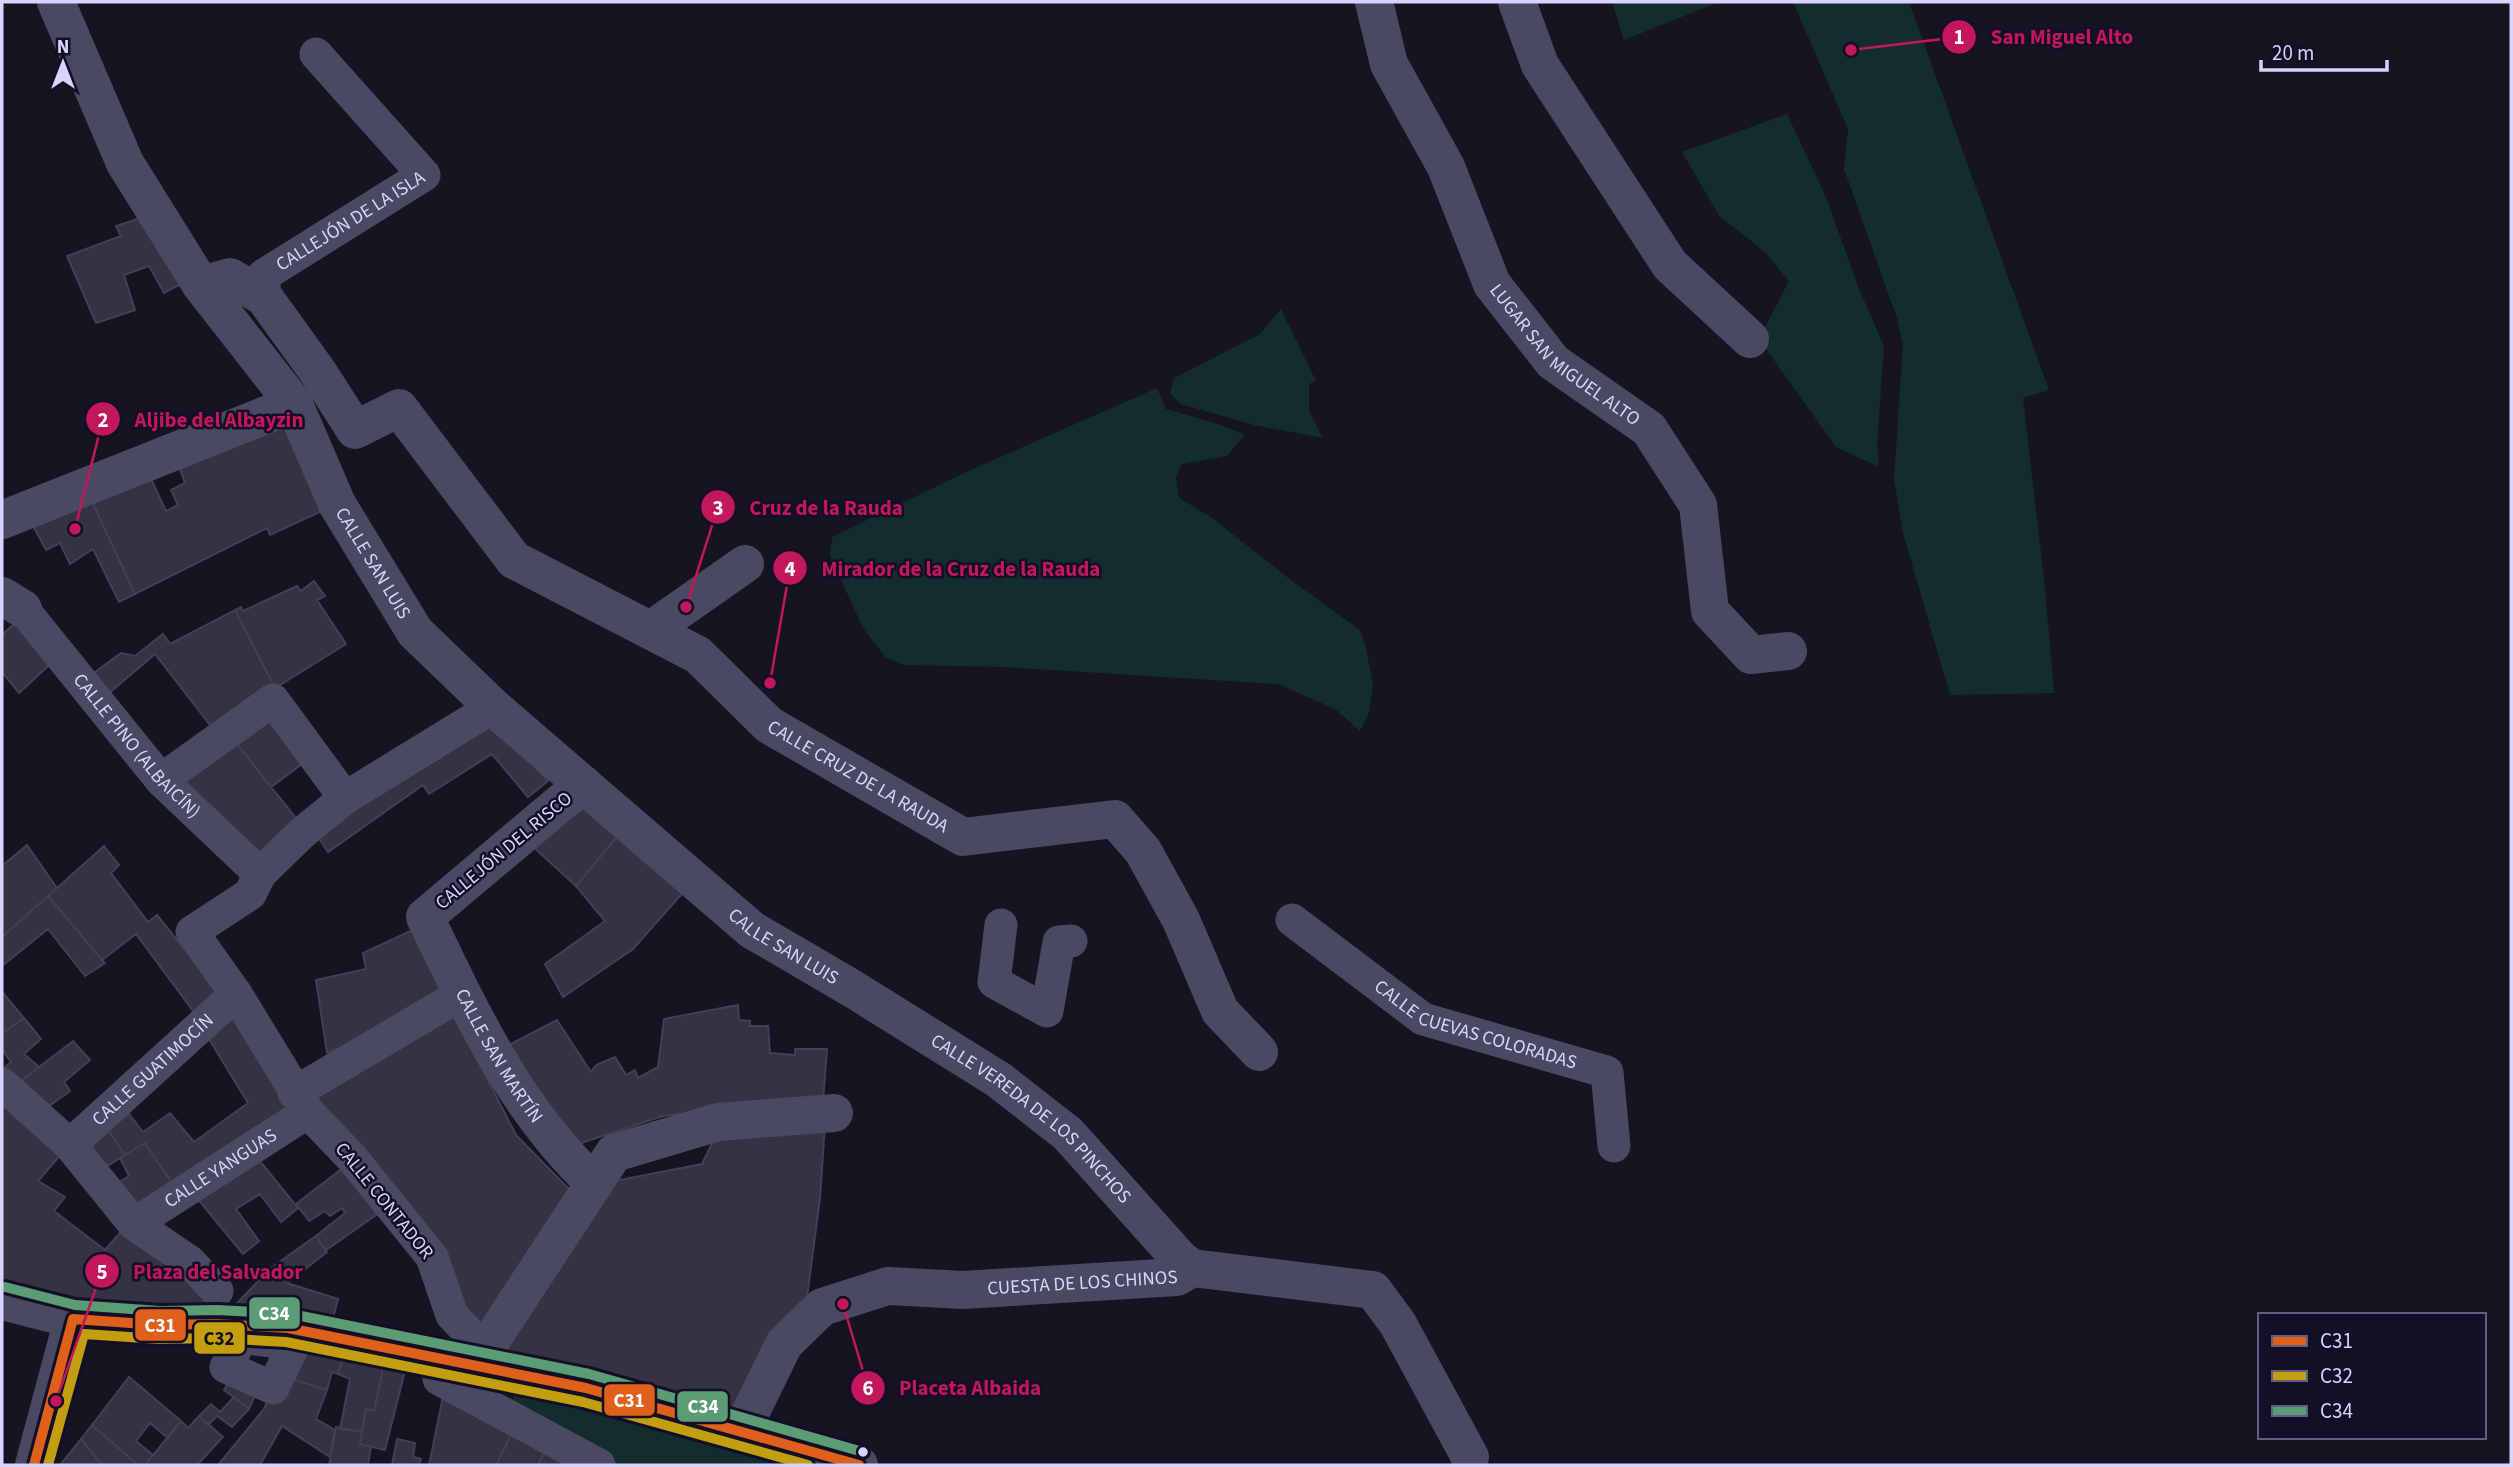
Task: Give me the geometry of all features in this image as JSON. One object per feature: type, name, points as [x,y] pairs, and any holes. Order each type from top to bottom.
[{"type":"street","name":"CALLE SAN LUIS","points":[[56,2],[125,163],[201,285],[294,404],[337,504],[415,632],[493,707],[752,930],[853,989]]},
{"type":"street","name":"LUGAR SAN MIGUEL ALTO","points":[[1374,2],[1389,64],[1446,167],[1492,284],[1553,362],[1649,429],[1698,505],[1710,611],[1751,655],[1788,650]]},
{"type":"street","points":[[1517,2],[1540,65],[1670,265],[1750,339]]},
{"type":"street","name":"CALLEJÓN DE LA ISLA","points":[[264,297],[264,275],[424,175],[316,54]]},
{"type":"street","name":"CALLE CRUZ DE LA RAUDA","points":[[201,285],[230,277],[264,297],[318,372],[355,430],[399,408],[514,560],[698,655],[769,725],[963,837],[1115,819],[1143,851],[1181,920],[1220,1011],[1259,1052]]},
{"type":"street","points":[[2,520],[294,404]]},
{"type":"street","points":[[652,629],[745,564]]},
{"type":"street","name":"CALLE PINO (ALBAICÍN)","points":[[12,602],[161,779],[260,874]]},
{"type":"street","points":[[161,779],[273,700],[345,798]]},
{"type":"street","points":[[301,1102],[236,994],[192,932],[250,894],[260,874],[302,833],[345,798],[493,707]]},
{"type":"street","name":"CALLEJÓN DEL RISCO","points":[[425,917],[583,784]]},
{"type":"street","name":"CALLE SAN MARTÍN","points":[[425,917],[462,994],[506,1074],[566,1156],[593,1182]]},
{"type":"street","name":"CALLE CUEVAS COLORADAS","points":[[1292,920],[1423,1019],[1607,1072],[1614,1146]]},
{"type":"street","points":[[1001,925],[994,982],[1047,1011],[1059,942],[1071,941]]},
{"type":"street","name":"CALLE VEREDA DE LOS PINCHOS","points":[[853,989],[999,1080],[1068,1134],[1179,1258],[1192,1268]]},
{"type":"street","name":"CALLE GUATIMOCÍN","points":[[69,1145],[236,994]]},
{"type":"street","name":"CALLE YANGUAS","points":[[134,1224],[301,1102],[462,994]]},
{"type":"street","points":[[2,1084],[69,1145],[134,1224],[190,1262],[216,1316]]},
{"type":"street","name":"CALLE CONTADOR","points":[[301,1102],[352,1158],[432,1257],[452,1315],[482,1358]]},
{"type":"street","points":[[482,1358],[614,1153],[719,1122],[834,1113]]},
{"type":"street","name":"CUESTA DE LOS CHINOS","points":[[741,1432],[784,1344],[822,1307],[888,1286],[963,1290],[1177,1277],[1192,1268],[1373,1290],[1398,1324],[1481,1461]]},
{"type":"street","points":[[2,1301],[74,1319],[160,1325],[216,1316],[482,1358],[859,1465]]},
{"type":"street","points":[[34,1465],[74,1319]]},
{"type":"street","points":[[441,1370],[439,1379],[599,1465]]},
{"type":"green space","points":[[1612,2],[1719,2],[1624,40]]},
{"type":"green space","points":[[1793,2],[1909,2],[2049,390],[2023,398],[2054,693],[1950,695],[1903,533],[1894,479],[1903,345],[1897,318],[1844,169],[1848,129]]},
{"type":"green space","points":[[1787,114],[1826,197],[1859,289],[1884,346],[1877,444],[1879,467],[1836,447],[1759,339],[1789,281],[1765,252],[1720,217],[1682,152]]},
{"type":"green space","points":[[1281,309],[1316,381],[1309,384],[1309,411],[1323,438],[1254,425],[1181,404],[1170,393],[1174,378],[1260,334]]},
{"type":"green space","points":[[1157,388],[1166,409],[1245,435],[1227,456],[1182,464],[1176,477],[1179,498],[1211,517],[1360,630],[1373,685],[1369,713],[1360,731],[1335,709],[1278,684],[1005,667],[903,665],[885,657],[863,628],[830,556],[832,537],[966,472]]},
{"type":"green space","points":[[517,1386],[799,1465],[616,1465],[510,1409]]},
{"type":"building","points":[[144,217],[181,284],[164,293],[149,266],[124,275],[135,310],[96,323],[67,256],[121,236],[116,226]]},
{"type":"building","points":[[292,413],[335,505],[270,535],[267,528],[135,594],[88,493],[147,470],[166,511],[178,505],[171,490],[185,483],[176,459]]},
{"type":"building","points":[[88,493],[135,594],[119,602],[93,549],[70,564],[60,543],[46,550],[32,524]]},
{"type":"building","points":[[314,581],[325,596],[317,600],[346,644],[275,688],[235,610],[241,607],[243,611],[297,586],[301,591]]},
{"type":"building","points":[[235,610],[275,688],[213,729],[155,654],[108,694],[91,675],[121,653],[135,656],[163,634],[170,644]]},
{"type":"building","points":[[22,616],[58,657],[19,693],[2,672],[2,635]]},
{"type":"building","points":[[270,712],[306,761],[271,787],[233,739]]},
{"type":"building","points":[[489,719],[548,781],[528,797],[492,754],[429,794],[423,785],[328,852],[312,828]]},
{"type":"building","points":[[233,739],[303,827],[261,865],[179,778]]},
{"type":"building","points":[[581,800],[621,832],[576,886],[529,843]]},
{"type":"building","points":[[621,832],[687,888],[633,949],[563,997],[545,964],[605,921],[576,886]]},
{"type":"building","points":[[27,845],[57,888],[2,937],[2,866]]},
{"type":"building","points":[[104,846],[119,865],[111,873],[148,922],[157,915],[222,996],[199,1019],[136,934],[102,960],[48,896]]},
{"type":"building","points":[[48,896],[105,963],[85,976],[48,929],[2,966],[2,937]]},
{"type":"building","points":[[421,926],[451,991],[382,1033],[327,1053],[316,980],[366,969],[363,953]]},
{"type":"building","points":[[2,992],[24,1018],[2,1033]]},
{"type":"building","points":[[738,1005],[739,1020],[750,1021],[750,1026],[768,1026],[770,1053],[795,1055],[795,1049],[827,1049],[823,1102],[663,1116],[575,1145],[505,1047],[557,1020],[591,1072],[596,1065],[615,1057],[626,1075],[635,1070],[638,1078],[658,1067],[664,1019]]},
{"type":"building","points":[[228,1008],[293,1111],[174,1186],[145,1143],[125,1155],[103,1122],[122,1105],[143,1132],[170,1113],[194,1142],[248,1103],[204,1031]]},
{"type":"building","points":[[452,1010],[516,1135],[570,1190],[480,1327],[458,1309],[307,1099]]},
{"type":"building","points":[[24,1018],[41,1039],[24,1054],[39,1067],[13,1087],[2,1070],[11,1062],[2,1050],[2,1033]]},
{"type":"building","points":[[73,1041],[90,1060],[64,1082],[70,1091],[41,1112],[13,1087]]},
{"type":"building","points":[[2,1097],[62,1153],[38,1181],[65,1197],[54,1211],[105,1250],[125,1227],[215,1294],[199,1319],[177,1319],[2,1287]]},
{"type":"building","points":[[103,1122],[125,1155],[99,1171],[78,1144]]},
{"type":"building","points":[[825,1124],[820,1198],[807,1297],[729,1417],[495,1362],[615,1181],[702,1164],[718,1131]]},
{"type":"building","points":[[145,1143],[174,1186],[134,1215],[110,1188],[129,1176],[120,1158]]},
{"type":"building","points":[[255,1155],[298,1208],[281,1222],[260,1194],[236,1209],[259,1241],[243,1254],[192,1192]]},
{"type":"building","points":[[352,1161],[386,1208],[326,1250],[316,1236],[345,1213],[342,1208],[330,1216],[325,1211],[309,1221],[296,1204]]},
{"type":"building","points":[[316,1236],[327,1252],[287,1283],[338,1299],[331,1326],[258,1311],[237,1303],[271,1268]]},
{"type":"building","points":[[298,1335],[347,1346],[338,1374],[332,1372],[327,1390],[279,1375]]},
{"type":"building","points":[[347,1346],[386,1355],[374,1411],[366,1409],[362,1432],[340,1429],[350,1379],[338,1374]]},
{"type":"building","points":[[386,1355],[408,1359],[385,1450],[360,1444],[366,1409],[374,1411]]},
{"type":"building","points":[[235,1371],[261,1382],[249,1409],[224,1390]]},
{"type":"building","points":[[279,1375],[327,1390],[316,1419],[335,1430],[330,1457],[282,1426],[260,1465],[218,1465],[264,1409]]},
{"type":"building","points":[[129,1377],[181,1421],[168,1438],[150,1423],[136,1441],[153,1455],[145,1465],[138,1465],[92,1425]]},
{"type":"building","points":[[234,1397],[249,1409],[232,1427],[217,1416],[208,1425],[199,1416],[211,1404],[220,1412]]},
{"type":"building","points":[[443,1397],[514,1429],[496,1465],[429,1465]]},
{"type":"building","points":[[199,1416],[223,1437],[197,1465],[145,1465],[181,1421],[188,1428]]},
{"type":"building","points":[[92,1425],[138,1465],[102,1465],[81,1439]]},
{"type":"building","points":[[336,1427],[362,1432],[360,1444],[371,1447],[368,1465],[329,1465]]},
{"type":"building","points":[[514,1429],[548,1446],[538,1465],[496,1465]]},
{"type":"building","points":[[81,1439],[102,1465],[60,1465]]},
{"type":"building","points":[[397,1439],[415,1443],[413,1457],[421,1459],[419,1465],[392,1465]]},
{"type":"building","points":[[548,1446],[577,1465],[538,1465]]},
{"type":"transit line","name":"C34","points":[[5,1287],[75,1305],[160,1311],[217,1310],[291,1314],[589,1374],[863,1452]]},
{"type":"transit line","name":"C31","points":[[34,1465],[73,1319],[160,1325],[216,1324],[288,1328],[586,1388],[859,1465]]},
{"type":"transit line","name":"C32","points":[[48,1465],[84,1334],[286,1342],[583,1402],[808,1465]]},
{"type":"place","name":"San Miguel Alto","points":[[1851,50]]},
{"type":"place","name":"Aljibe del Albayzin","points":[[75,529]]},
{"type":"place","name":"Cruz de la Rauda","points":[[686,607]]},
{"type":"place","name":"Mirador de la Cruz de la Rauda","points":[[770,683]]},
{"type":"place","name":"Placeta Albaida","points":[[843,1304]]},
{"type":"place","name":"Plaza del Salvador","points":[[56,1401]]}]
